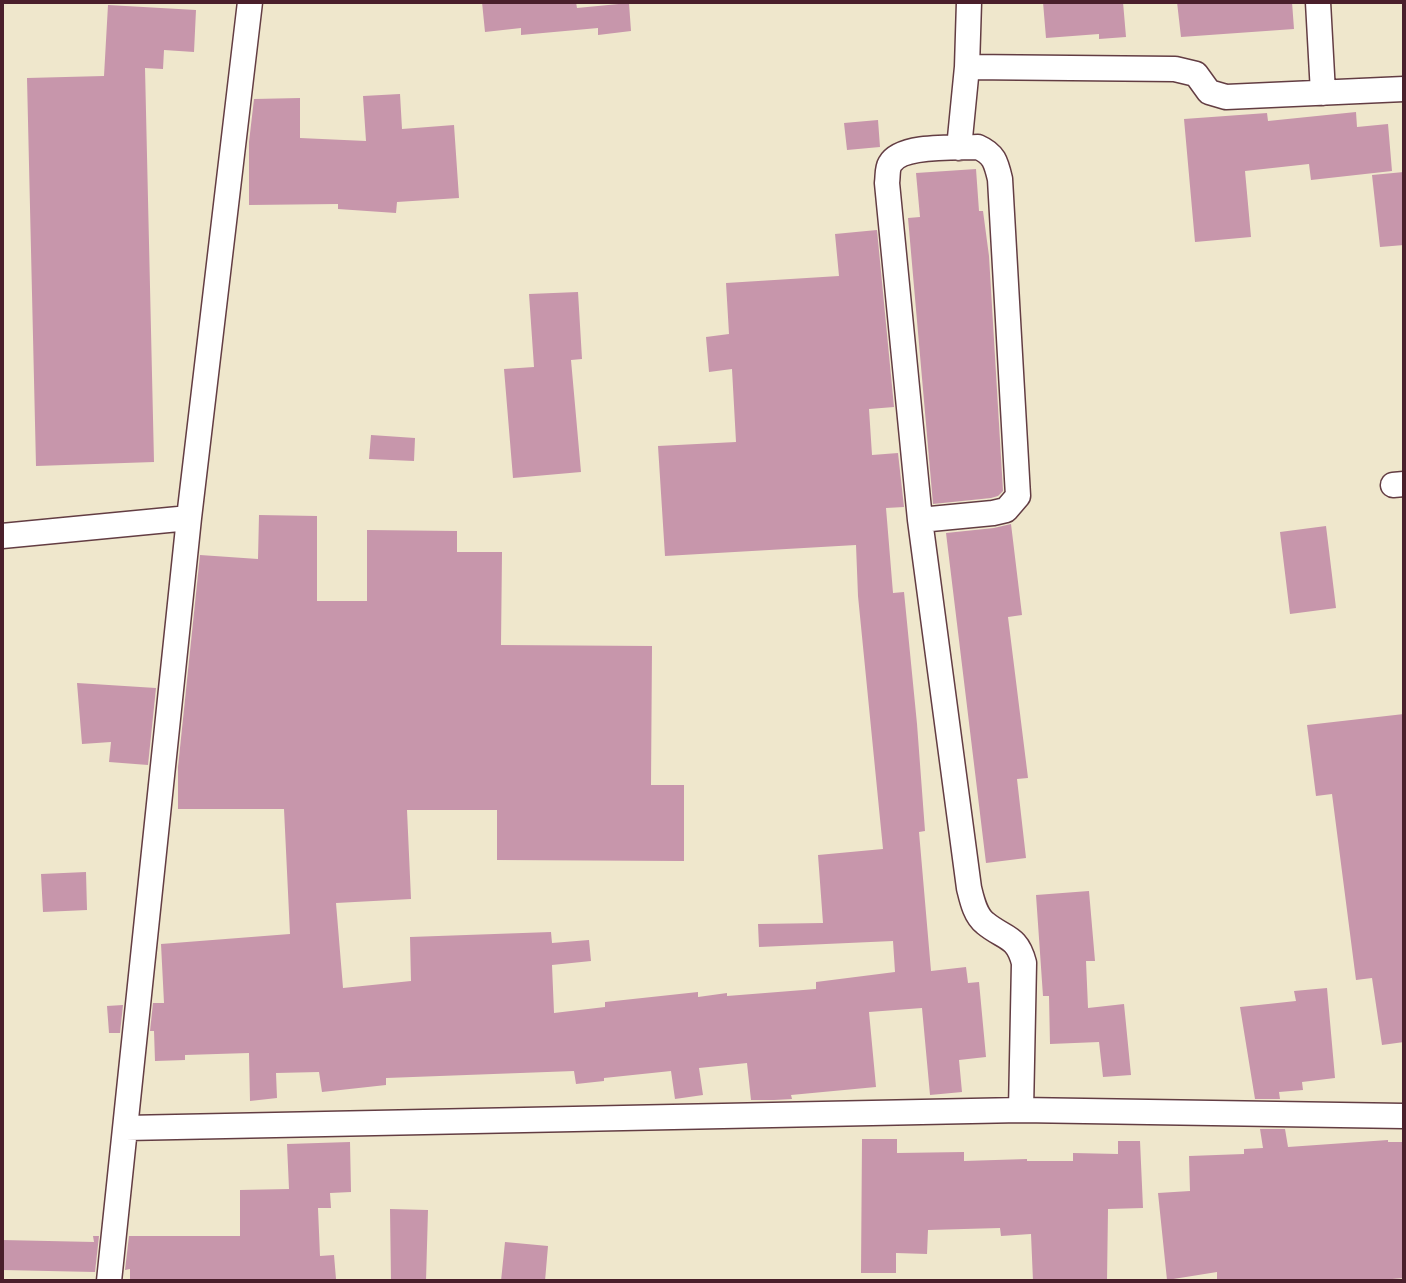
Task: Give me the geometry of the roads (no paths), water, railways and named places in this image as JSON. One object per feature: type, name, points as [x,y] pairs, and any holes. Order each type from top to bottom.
[{"type":"street","points":[[109,1281],[189,518],[250,2]]},
{"type":"street","points":[[959,148],[967,67],[969,2]]},
{"type":"street","points":[[1318,2],[1323,93]]},
{"type":"street","points":[[967,67],[1175,69],[1196,74],[1209,92],[1226,97],[1404,89]]},
{"type":"street","points":[[920,520],[1006,510],[1018,496],[1000,179],[995,158],[978,147],[911,150],[896,156],[888,166],[887,183],[920,520],[969,888],[974,906],[984,923],[1008,936],[1021,949],[1024,963],[1021,1110]]},
{"type":"street","points":[[2,536],[189,518]]},
{"type":"street","points":[[126,1128],[1021,1110],[1404,1116]]}]
